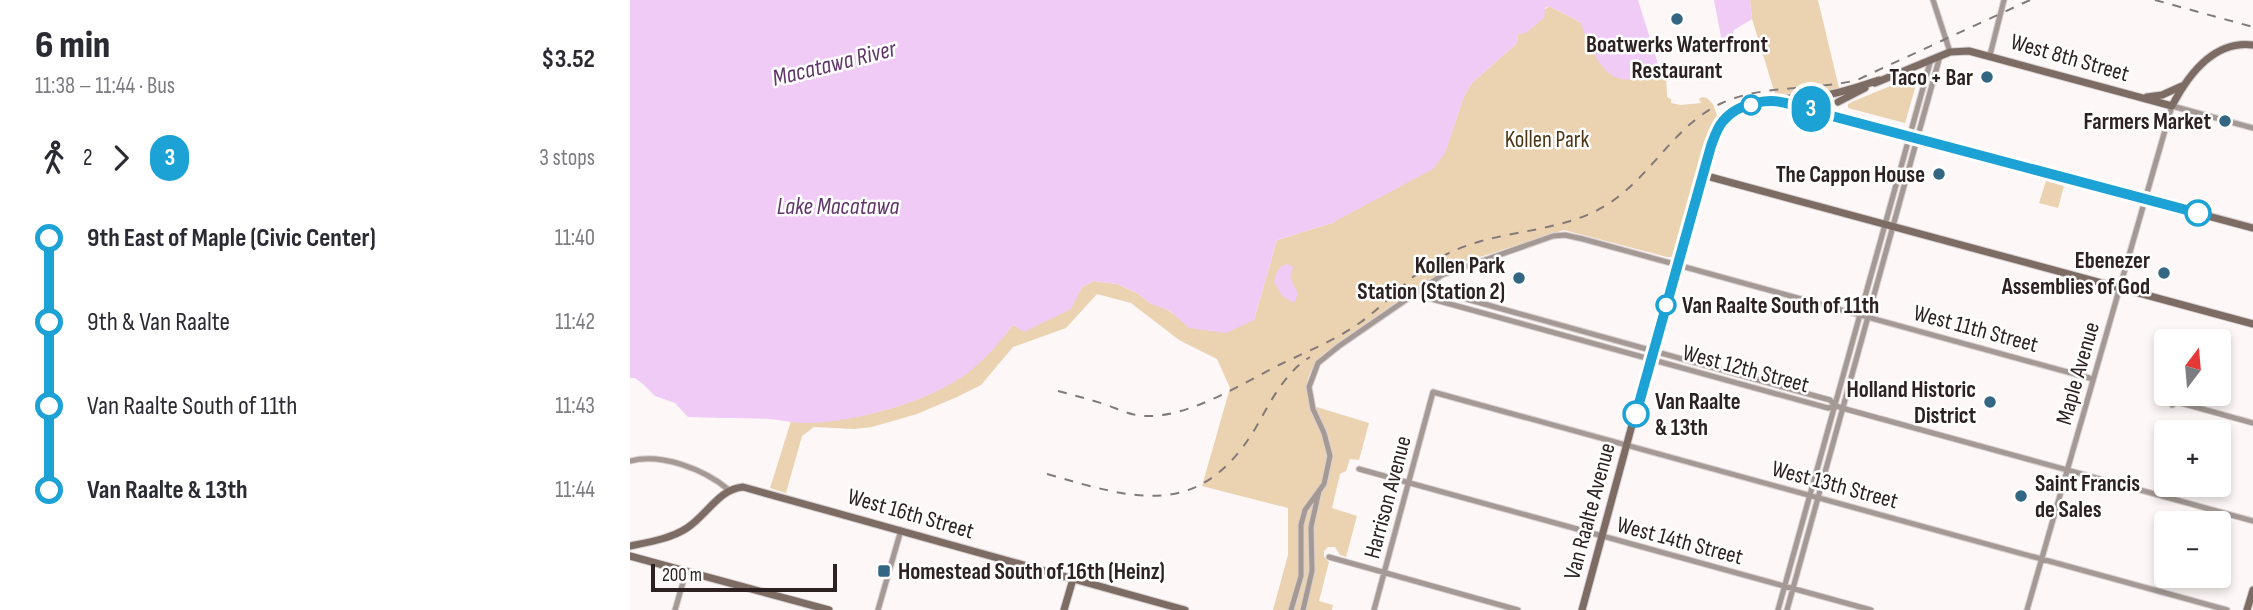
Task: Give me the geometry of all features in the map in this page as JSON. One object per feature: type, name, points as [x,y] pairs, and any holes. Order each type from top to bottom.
[{"type":"street","points":[[1933,0],[1950,52]]},
{"type":"street","points":[[1990,55],[2004,0]]},
{"type":"street","points":[[2172,106],[2183,86],[2206,60],[2222,49],[2239,44],[2253,45]]},
{"type":"street","name":"West 8th Street","points":[[1741,108],[1756,103],[1833,94],[1879,80],[1950,52],[1969,51],[2253,128]]},
{"type":"street","points":[[1778,610],[1861,314],[1941,55]]},
{"type":"street","points":[[1914,136],[1931,60]]},
{"type":"street","name":"West 8th Street","points":[[1838,102],[1879,80]]},
{"type":"street","points":[[2143,97],[2162,94],[2183,86]]},
{"type":"street","points":[[1833,94],[1843,117]]},
{"type":"street","points":[[1781,100],[1794,106],[2253,228]]},
{"type":"street","name":"Maple Avenue","points":[[2027,610],[2172,106]]},
{"type":"street","name":"Van Raalte Avenue","points":[[1582,610],[1652,351],[1715,133],[1723,121],[1741,108]]},
{"type":"street","points":[[1703,175],[2253,324]]},
{"type":"street","points":[[1787,610],[1844,408],[1889,226]]},
{"type":"street","name":"West 11th Street","points":[[1420,289],[1462,266],[1553,236],[1565,235],[2094,379]]},
{"type":"street","points":[[1303,610],[1312,570],[1313,514],[1328,471],[1330,456],[1324,433],[1313,409],[1309,387],[1312,374],[1318,363],[1339,346],[1420,289]]},
{"type":"street","name":"West 12th Street","points":[[1420,289],[1434,290],[1830,400],[1836,406]]},
{"type":"street","name":"West 12th Street","points":[[1420,289],[1429,298],[1650,360],[1828,408],[1844,408],[2253,521]]},
{"type":"street","name":"West 13th Street","points":[[1433,392],[2227,610]]},
{"type":"street","name":"Harrison Avenue","points":[[1374,610],[1433,392]]},
{"type":"street","points":[[2191,406],[2253,423]]},
{"type":"street","name":"West 16th Street","points":[[630,461],[644,457],[663,459],[712,477],[729,490],[752,489],[1185,610]]},
{"type":"street","name":"West 14th Street","points":[[1359,470],[1871,610]]},
{"type":"street","points":[[630,546],[659,539],[686,528],[729,490]]},
{"type":"street","points":[[1291,610],[1301,576],[1301,525],[1305,510],[1319,491]]},
{"type":"street","points":[[878,610],[901,530]]},
{"type":"street","points":[[630,556],[829,610]]},
{"type":"street","points":[[1329,558],[1517,610]]},
{"type":"street","points":[[675,610],[686,572]]},
{"type":"street","points":[[1064,610],[1073,579]]},
{"type":"street","points":[[2247,610],[2253,590]]},
{"type":"green space","points":[[1750,0],[1818,0],[1839,88],[1823,92],[1775,94],[1752,19]]},
{"type":"green space","name":"Kollen Park","points":[[1549,6],[1580,22],[1644,77],[1659,67],[1666,73],[1667,97],[1671,99],[1671,103],[1701,103],[1699,99],[1702,97],[1713,104],[1718,118],[1705,144],[1674,254],[1667,257],[1564,230],[1452,266],[1419,286],[1322,355],[1308,378],[1310,405],[1369,423],[1359,460],[1350,459],[1346,471],[1340,474],[1332,508],[1357,516],[1346,557],[1340,555],[1335,547],[1328,547],[1324,551],[1324,557],[1329,562],[1319,601],[1333,605],[1332,610],[1273,610],[1288,555],[1288,508],[1202,486],[1230,388],[1217,359],[1179,340],[1131,303],[1097,294],[1066,328],[1013,347],[981,385],[957,397],[917,414],[872,427],[814,427],[802,436],[786,493],[770,488],[791,421],[851,418],[896,407],[935,392],[977,364],[1013,325],[1024,331],[1070,309],[1082,287],[1094,281],[1117,284],[1137,293],[1151,304],[1160,305],[1181,319],[1254,320],[1277,240],[1332,223],[1446,149],[1464,96],[1472,83],[1517,43],[1518,33]]},
{"type":"green space","points":[[1912,77],[1918,78],[1905,123],[1848,108],[1848,104],[1854,101]]},
{"type":"green space","points":[[2046,181],[2064,186],[2058,208],[2039,203]]},
{"type":"water","name":"Lake Macatawa","points":[[630,0],[1638,0],[1659,67],[1629,80],[1617,78],[1599,63],[1580,22],[1549,6],[1545,8],[1544,18],[1526,33],[1518,34],[1517,43],[1472,83],[1464,96],[1445,153],[1433,169],[1332,223],[1277,240],[1254,320],[1226,333],[1189,328],[1170,311],[1151,304],[1137,293],[1117,284],[1094,281],[1082,287],[1071,309],[1024,332],[1013,325],[969,372],[953,383],[914,401],[869,415],[826,422],[688,417],[675,403],[655,396],[635,378],[630,378]]},
{"type":"water","points":[[1714,0],[1750,0],[1752,19],[1734,30],[1730,39],[1722,42]]},
{"type":"water","points":[[1288,264],[1293,267],[1290,277],[1298,294],[1294,303],[1282,296],[1274,282],[1280,268]]},
{"type":"railway","points":[[1058,391],[1143,416],[1165,415],[1200,405],[1351,328],[1372,314],[1423,269],[1447,254],[1487,240],[1570,221],[1608,204],[1638,180],[1690,124],[1722,103],[1772,90],[1857,80],[2030,0]]},
{"type":"railway","points":[[2155,0],[2253,27]]},
{"type":"railway","points":[[1047,474],[1136,495],[1163,495],[1188,490],[1211,478],[1234,458],[1285,380],[1310,357]]},
{"type":"bus line","name":"3","points":[[1636,414],[1715,133],[1723,121],[1737,110],[1756,103],[1781,100],[1794,106],[2198,213]]},
{"type":"place","name":"Boatwerks Waterfront Restaurant","points":[[1677,19]]},
{"type":"place","name":"Taco + Bar","points":[[1987,77]]},
{"type":"place","name":"Farmers Market","points":[[2225,121]]},
{"type":"place","name":"The Cappon House","points":[[1939,174]]},
{"type":"place","name":"Ebenezer Assemblies of God","points":[[2164,273]]},
{"type":"place","name":"Kollen Park Station (Station 2)","points":[[1519,278]]},
{"type":"place","name":"Van Raalte South of 11th","points":[[1666,305]]},
{"type":"place","name":"Holland Historic District","points":[[1990,402]]},
{"type":"place","name":"Van Raalte & 13th","points":[[1636,414]]},
{"type":"place","name":"Saint Francis de Sales","points":[[2021,496]]},
{"type":"place","name":"Homestead South of 16th (Heinz)","points":[[884,571]]},
{"type":"water label","name":"Macatawa River","points":[[834,63]]}]
